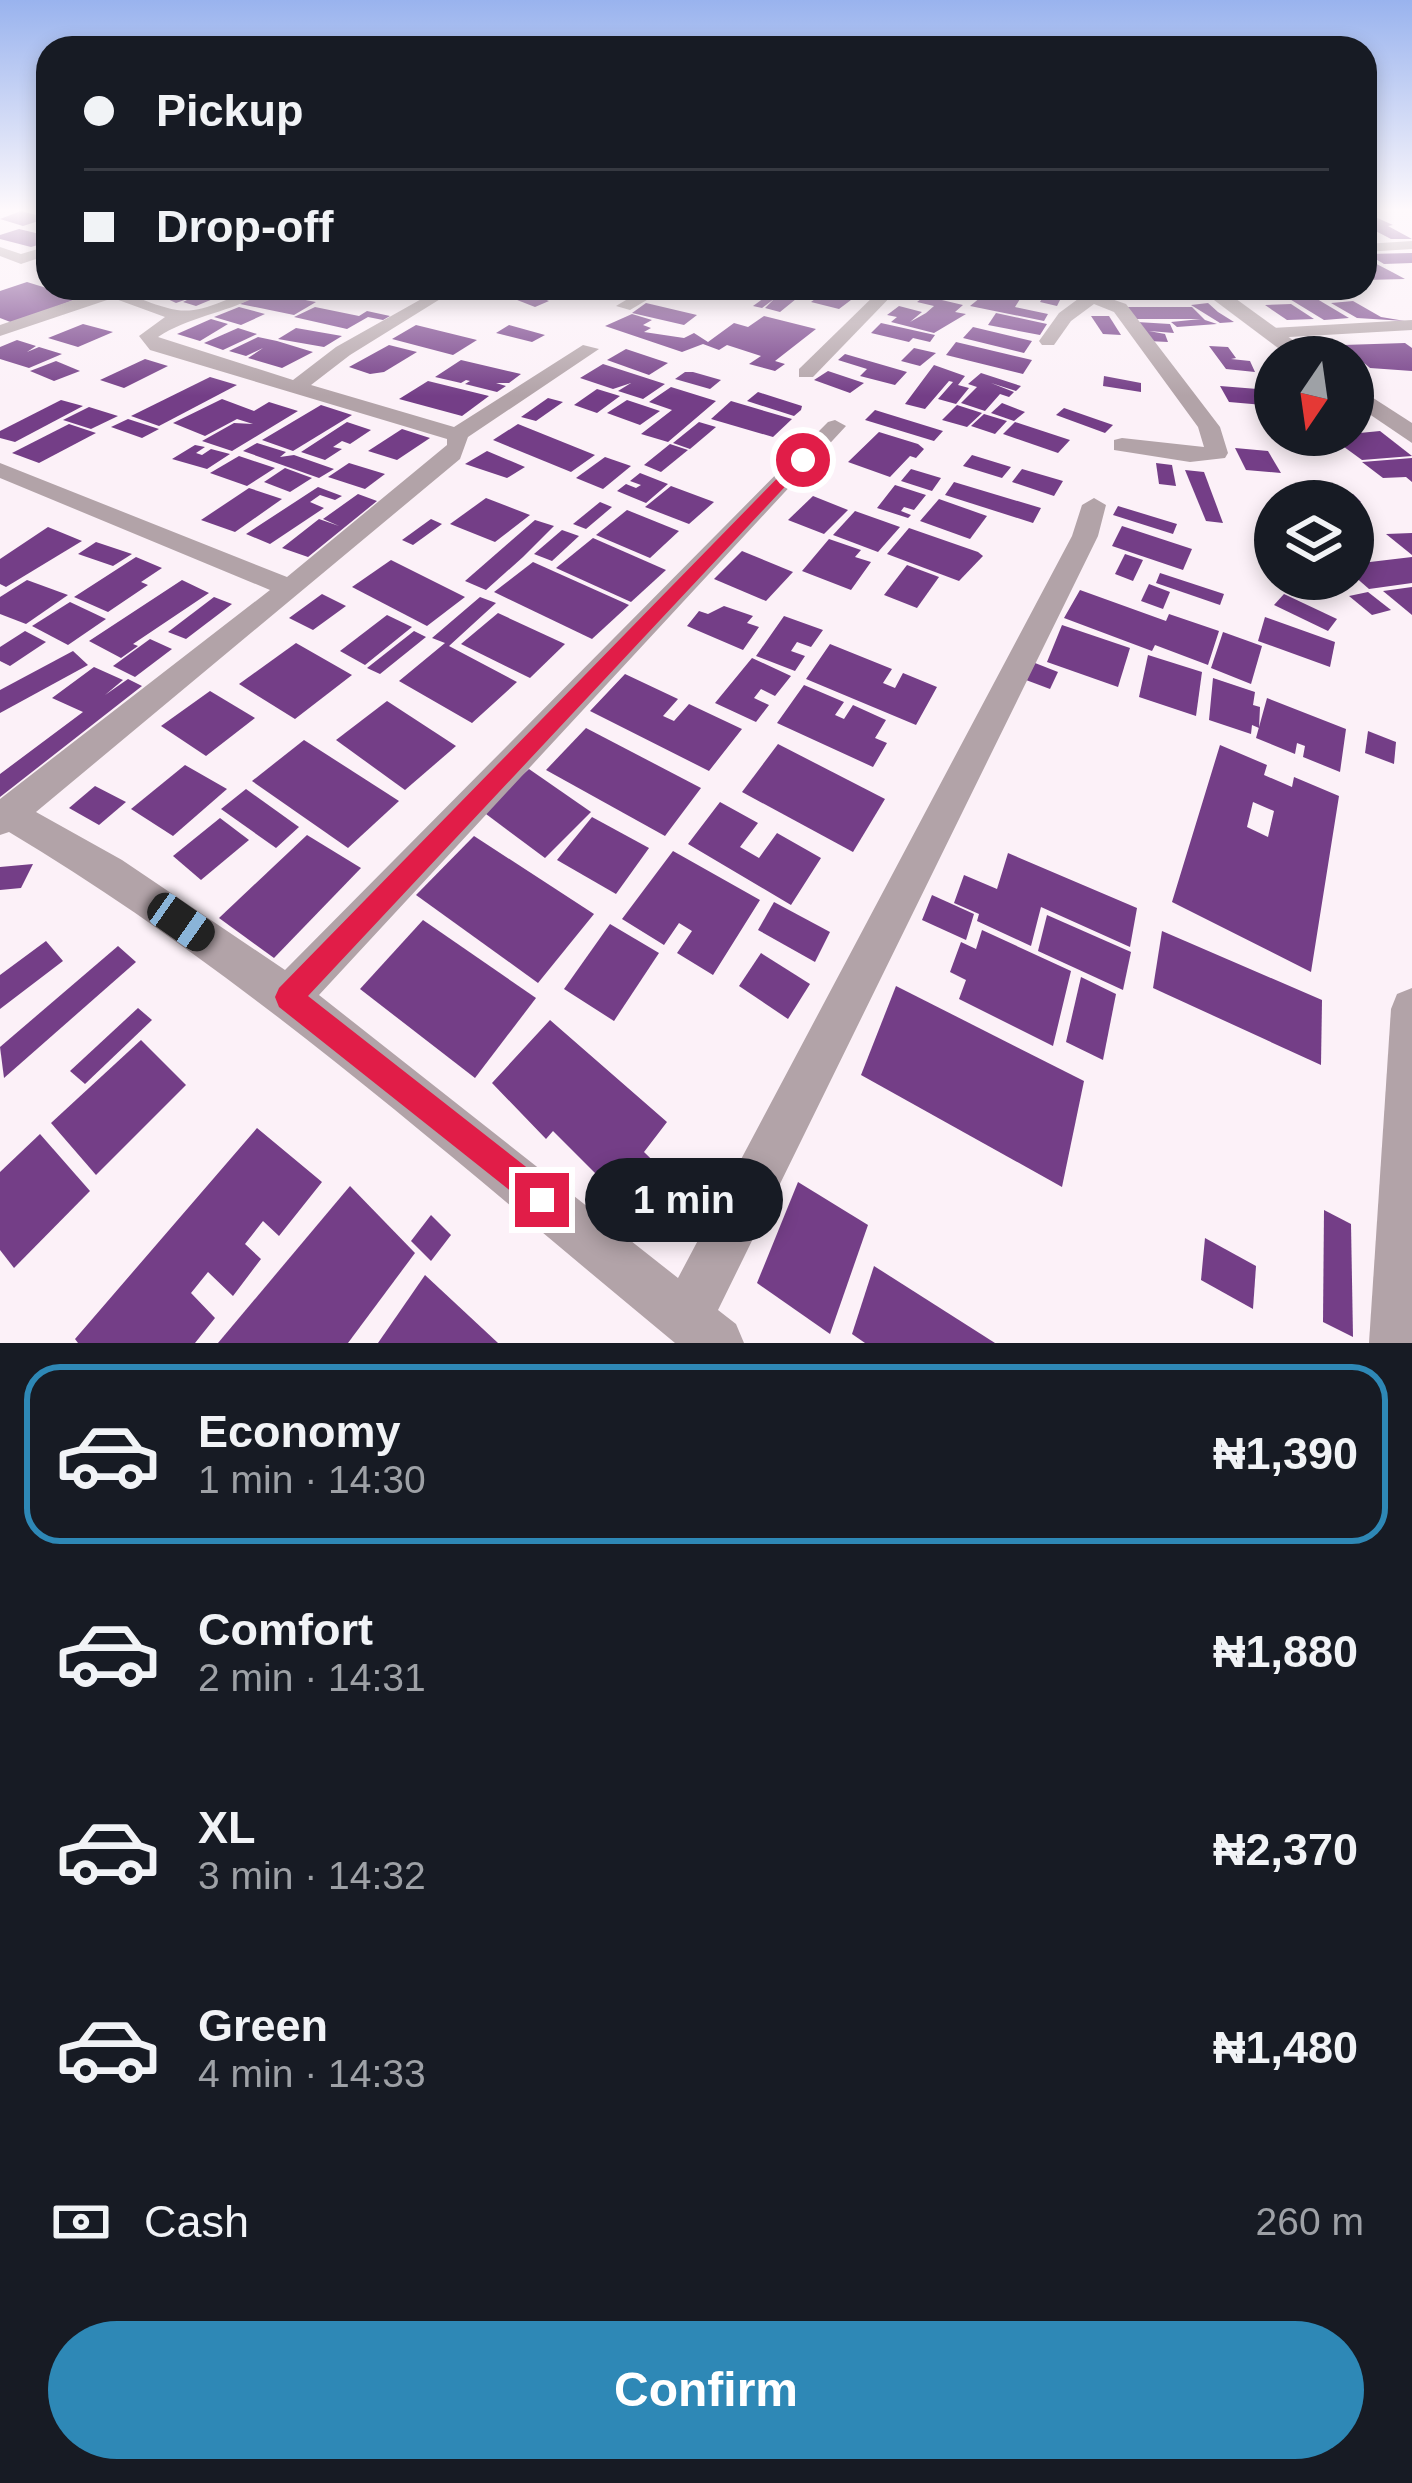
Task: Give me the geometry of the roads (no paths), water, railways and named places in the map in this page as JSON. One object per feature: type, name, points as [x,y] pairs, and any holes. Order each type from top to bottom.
[{"type":"street","points":[[0,331],[91,300]]},
{"type":"street","points":[[136,300],[178,316]]},
{"type":"street","points":[[233,300],[178,316],[153,330],[149,341],[457,435]]},
{"type":"street","points":[[299,385],[343,351],[432,300]]},
{"type":"street","points":[[624,305],[634,300]]},
{"type":"street","points":[[806,373],[879,300]]},
{"type":"street","points":[[1048,341],[1065,316],[1088,300]]},
{"type":"street","points":[[1108,300],[1120,308],[1210,427],[1216,453],[1190,455],[1122,445]]},
{"type":"street","points":[[1225,300],[1276,336]]},
{"type":"street","points":[[1272,333],[1412,325]]},
{"type":"street","points":[[457,435],[590,350]]},
{"type":"street","points":[[1374,407],[1411,433]]},
{"type":"street","points":[[288,997],[835,426]]},
{"type":"street","points":[[457,435],[458,446],[452,454],[3,816],[109,872],[288,997],[702,1329],[1085,536],[1094,506]]},
{"type":"street","points":[[0,470],[290,588]]},
{"type":"street","points":[[1396,1343],[1412,1009]]}]
